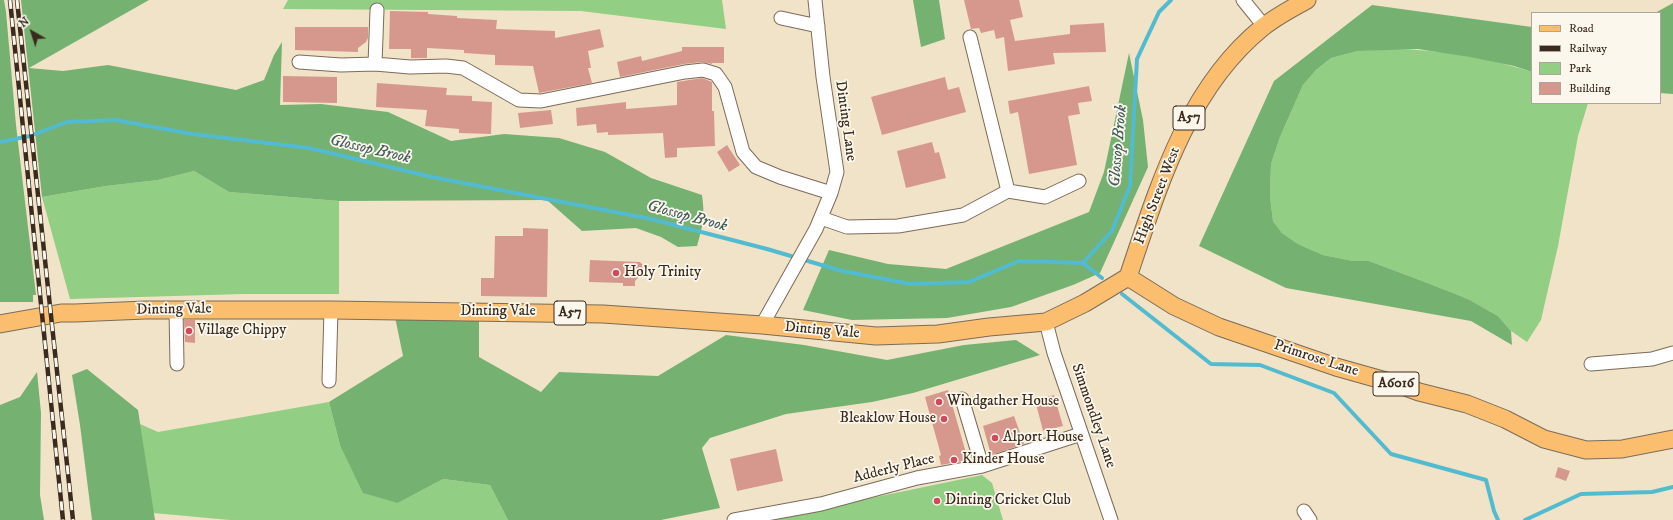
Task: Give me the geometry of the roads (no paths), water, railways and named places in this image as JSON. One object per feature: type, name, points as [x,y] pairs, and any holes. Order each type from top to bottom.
[{"type":"main road","name":"High Street West","points":[[1128,277],[1169,164],[1187,123],[1207,88],[1225,64],[1248,40],[1264,26],[1288,10],[1307,0]]},
{"type":"main road","name":"Dinting Vale","points":[[0,324],[61,313],[176,310],[330,310],[580,313],[762,325],[876,336],[938,334],[989,327],[1046,322],[1085,303],[1128,277]]},
{"type":"main road","name":"Primrose Lane","points":[[1128,277],[1174,306],[1219,327],[1336,367],[1400,385],[1419,392],[1468,404],[1505,419],[1544,439],[1586,450],[1622,449],[1673,439]]},
{"type":"street","name":"Dinting Lane","points":[[762,325],[821,218],[831,193],[837,172],[822,77],[815,0]]},
{"type":"street","points":[[1243,0],[1264,26]]},
{"type":"street","points":[[375,64],[377,10]]},
{"type":"street","points":[[781,18],[818,26]]},
{"type":"street","points":[[970,37],[1008,191]]},
{"type":"street","points":[[298,62],[341,65],[375,64],[410,67],[446,66],[463,68],[519,100],[541,101],[685,72],[703,70],[716,74],[725,87],[743,152],[756,167],[831,193]]},
{"type":"street","points":[[821,218],[847,227],[898,226],[963,215],[1008,191],[1045,197],[1079,182]]},
{"type":"street","points":[[176,310],[177,364]]},
{"type":"street","points":[[329,381],[330,310]]},
{"type":"street","name":"Simmondley Lane","points":[[1046,322],[1054,353],[1111,520]]},
{"type":"street","points":[[1591,364],[1652,358],[1673,353]]},
{"type":"street","points":[[962,399],[982,466]]},
{"type":"street","name":"Adderly Place","points":[[734,520],[821,504],[917,478],[982,466],[1081,434]]},
{"type":"waterway","name":"Glossop Brook","points":[[0,142],[30,136],[67,122],[115,120],[192,134],[309,148],[432,177],[651,219],[767,249],[842,271],[911,284],[969,282],[1019,261],[1083,263],[1112,231],[1130,186],[1137,59],[1159,12],[1171,0]]},
{"type":"waterway","points":[[1083,263],[1102,278]]},
{"type":"waterway","points":[[1122,294],[1211,364],[1260,365],[1334,393],[1391,454],[1486,480],[1494,511],[1498,520]]},
{"type":"waterway","points":[[1525,520],[1581,494],[1652,492],[1673,487]]},
{"type":"railway","points":[[10,0],[63,520]]},
{"type":"railway","points":[[17,0],[73,520]]},
{"type":"place","name":"Holy Trinity","points":[[616,273]]},
{"type":"place","name":"Village Chippy","points":[[189,331]]},
{"type":"place","name":"Windgather House","points":[[939,402]]},
{"type":"place","name":"Bleaklow House","points":[[944,419]]},
{"type":"place","name":"Alport House","points":[[995,438]]},
{"type":"place","name":"Kinder House","points":[[954,460]]},
{"type":"place","name":"Dinting Cricket Club","points":[[937,501]]}]
